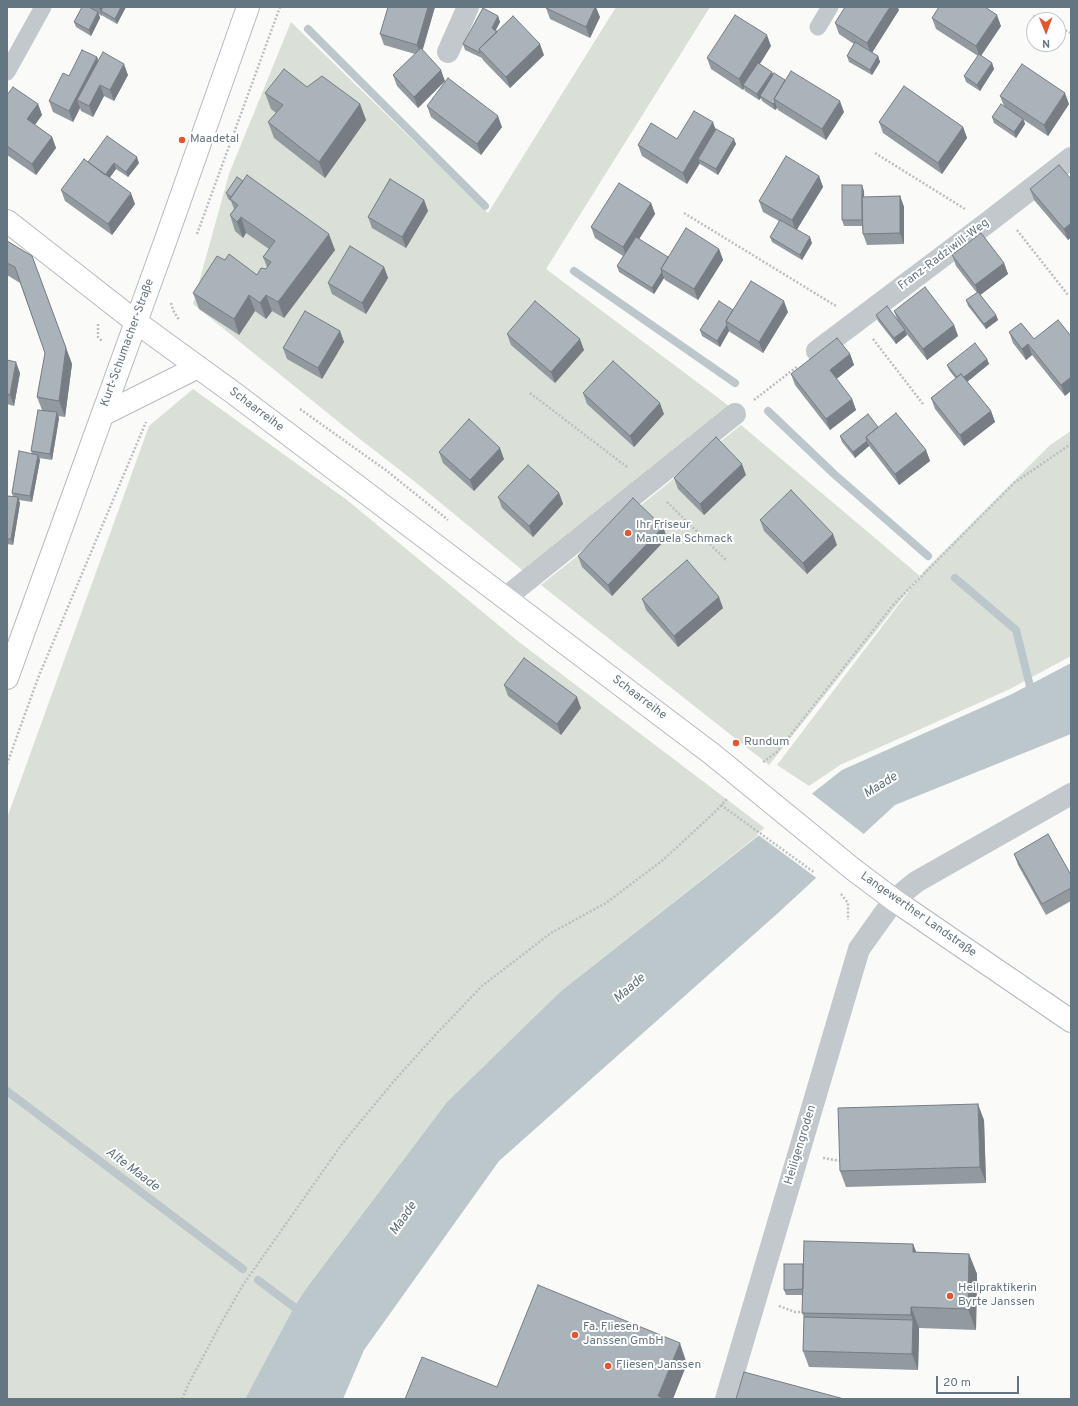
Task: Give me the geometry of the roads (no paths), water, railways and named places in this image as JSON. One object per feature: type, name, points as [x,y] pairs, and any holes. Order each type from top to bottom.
[{"type":"main road","name":"Kurt-Schumacher-Straße","points":[[7,678],[248,7]]},
{"type":"main road","name":"Schaarreihe","points":[[7,221],[136,322],[198,367],[712,754],[770,802]]},
{"type":"main road","points":[[102,415],[198,367]]},
{"type":"main road","name":"Langewerther Landstraße","points":[[770,802],[854,870],[894,900],[1071,1021]]},
{"type":"street","points":[[448,52],[468,7]]},
{"type":"street","name":"Franz-Radziwill-Weg","points":[[817,352],[1071,158]]},
{"type":"street","points":[[505,598],[736,414]]},
{"type":"street","points":[[894,900],[916,882],[1071,794]]},
{"type":"street","name":"Heiligengroden","points":[[726,1399],[859,949],[894,900]]},
{"type":"lane","points":[[7,72],[43,7]]},
{"type":"lane","points":[[818,27],[830,7]]},
{"type":"water","name":"Maade","points":[[1071,663],[1071,734],[895,805],[778,913],[499,1161],[364,1350],[343,1399],[245,1399],[294,1307],[308,1286],[447,1102],[561,991],[842,770],[1012,694]]},
{"type":"waterway","points":[[308,29],[485,206]]},
{"type":"waterway","points":[[574,271],[735,383]]},
{"type":"waterway","points":[[768,411],[834,474],[928,556]]},
{"type":"waterway","points":[[955,578],[1016,630],[1032,694]]},
{"type":"waterway","name":"Alte Maade","points":[[7,1091],[243,1269]]},
{"type":"waterway","name":"Alte Maade","points":[[258,1280],[302,1313]]},
{"type":"place","name":"Maadetal","points":[[182,140]]},
{"type":"place","name":"Ihr Friseur Manuela Schmack","points":[[628,533]]},
{"type":"place","name":"Rundum","points":[[736,743]]},
{"type":"place","name":"Heilpraktikerin Byrte Janssen","points":[[950,1296]]},
{"type":"place","name":"Fa. Fliesen Janssen GmbH","points":[[575,1335]]},
{"type":"place","name":"Fliesen Janssen","points":[[608,1366]]}]
